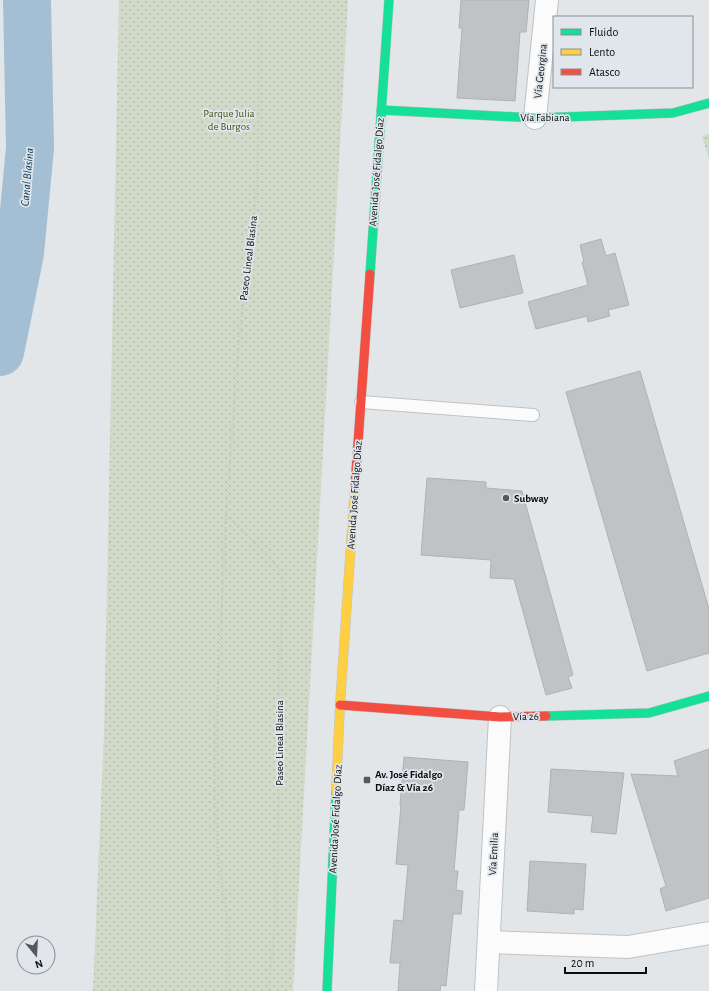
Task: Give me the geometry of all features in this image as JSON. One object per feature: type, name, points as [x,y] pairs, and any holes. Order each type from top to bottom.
[{"type":"street","name":"Avenida José Fidalgo Díaz","points":[[326,991],[340,705],[380,110],[389,0]]},
{"type":"street","name":"Vía Georgina","points":[[535,118],[547,0]]},
{"type":"street","name":"Vía Fabiana","points":[[380,110],[535,118],[673,113],[709,102]]},
{"type":"street","name":"Vía 26","points":[[340,705],[500,717],[649,713],[709,696]]},
{"type":"street","name":"Vía Emilia","points":[[486,991],[500,717]]},
{"type":"street","points":[[489,942],[628,947],[709,933]]},
{"type":"lane","points":[[361,402],[533,415]]},
{"type":"path","name":"Paseo Lineal Blasina","points":[[226,991],[229,968],[229,932],[218,858],[215,793],[216,728],[226,516],[238,338],[257,186],[262,0]]},
{"type":"path","name":"Paseo Lineal Blasina","points":[[226,516],[269,558],[276,567],[281,578],[283,590],[279,677],[277,906],[268,991]]},
{"type":"green space","name":"Parque Julia de Burgos","points":[[119,0],[348,0],[293,991],[93,991],[104,733]]},
{"type":"green space","points":[[709,134],[709,159],[702,136]]},
{"type":"building","points":[[461,0],[529,0],[526,32],[520,32],[515,101],[457,98],[462,28],[459,28]]},
{"type":"building","points":[[601,239],[606,256],[615,253],[629,305],[608,310],[610,316],[588,322],[587,316],[536,329],[528,302],[588,285],[582,262],[584,262],[580,245]]},
{"type":"building","points":[[514,255],[523,293],[460,308],[451,270]]},
{"type":"building","points":[[640,371],[709,609],[709,653],[647,671],[566,392]]},
{"type":"building","points":[[427,478],[486,482],[486,488],[522,491],[573,675],[568,677],[572,688],[546,695],[514,579],[490,578],[491,560],[421,555]]},
{"type":"building","points":[[709,749],[709,898],[666,911],[660,889],[666,886],[631,774],[678,776],[674,761]]},
{"type":"building","points":[[404,757],[468,762],[464,810],[459,810],[454,871],[458,871],[456,890],[463,891],[461,914],[453,914],[446,986],[441,985],[440,991],[398,991],[400,963],[390,963],[394,920],[403,921],[408,865],[396,864]]},
{"type":"building","points":[[551,769],[624,773],[616,834],[591,832],[593,816],[548,812]]},
{"type":"building","points":[[530,861],[586,864],[583,910],[574,909],[574,914],[527,911]]},
{"type":"waterway","name":"Canal Blasina","points":[[0,352],[20,253],[30,148],[27,0]]},
{"type":"traffic: fast","points":[[370,274],[389,0]]},
{"type":"traffic: fast","points":[[381,110],[535,118],[673,113],[709,103]]},
{"type":"traffic: fast","points":[[546,716],[649,713],[709,696]]},
{"type":"traffic: fast","points":[[327,991],[336,792]]},
{"type":"traffic: slow","points":[[336,792],[340,705],[355,485]]},
{"type":"traffic: jam","points":[[355,485],[370,274]]},
{"type":"traffic: jam","points":[[340,705],[500,717],[546,716]]},
{"type":"place","name":"Subway","points":[[506,498]]},
{"type":"place","name":"Av. José Fidalgo Díaz & Vía 26","points":[[367,780]]}]
